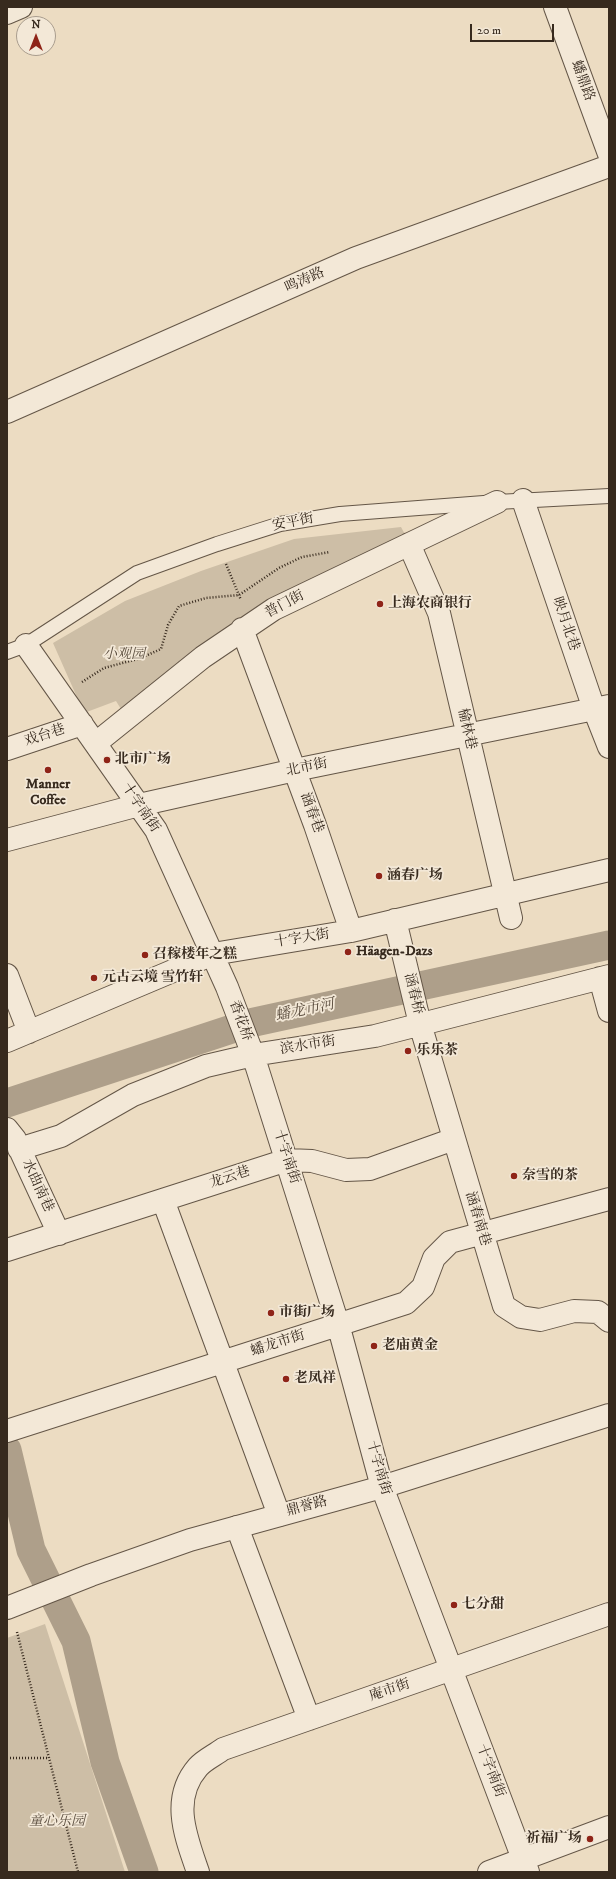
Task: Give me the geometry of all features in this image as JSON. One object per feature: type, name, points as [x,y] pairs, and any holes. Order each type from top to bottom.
[{"type":"street","points":[[7,13],[21,7]]},
{"type":"street","name":"蟠鼎路","points":[[555,7],[609,154]]},
{"type":"street","name":"鸣涛路","points":[[7,412],[356,258],[609,166]]},
{"type":"street","name":"映月北巷","points":[[523,500],[601,708],[609,747]]},
{"type":"street","name":"普门街","points":[[96,743],[203,657],[274,609],[497,502]]},
{"type":"street","name":"榆林巷","points":[[409,544],[439,613],[504,895],[511,918]]},
{"type":"street","name":"涵春巷","points":[[247,626],[351,931]]},
{"type":"street","name":"十字南街","points":[[17,648],[61,694],[156,830],[228,987]]},
{"type":"street","name":"北市街","points":[[7,840],[139,805],[295,770],[601,708]]},
{"type":"street","name":"戏台巷","points":[[7,749],[82,724]]},
{"type":"street","name":"十字大街","points":[[7,1041],[214,954],[351,931],[609,870]]},
{"type":"street","name":"涵春桥","points":[[395,920],[420,1023]]},
{"type":"street","points":[[7,974],[29,1032]]},
{"type":"street","points":[[604,977],[609,1011]]},
{"type":"street","name":"滨水市街","points":[[14,1139],[61,1136],[133,1095],[206,1066],[253,1055],[375,1036],[420,1023],[604,977]]},
{"type":"street","name":"香花桥","points":[[228,987],[253,1055]]},
{"type":"street","name":"涵春南巷","points":[[420,1023],[481,1234],[504,1306],[522,1317],[540,1320],[574,1311],[598,1312],[609,1321]]},
{"type":"street","name":"十字南街","points":[[253,1055],[338,1324],[382,1487],[526,1865]]},
{"type":"street","name":"水曲南巷","points":[[14,1139],[59,1234]]},
{"type":"street","name":"龙云巷","points":[[7,1250],[287,1160],[312,1161],[346,1170],[370,1169],[454,1139]]},
{"type":"street","name":"蟠龙市街","points":[[7,1431],[406,1303],[422,1287],[434,1258],[450,1242],[609,1199]]},
{"type":"street","points":[[163,1200],[279,1515]]},
{"type":"street","name":"鼎誉路","points":[[9,1607],[91,1575],[190,1540],[382,1487],[609,1415]]},
{"type":"street","points":[[237,1527],[309,1719]]},
{"type":"street","name":"庵市街","points":[[198,1872],[187,1839],[181,1813],[185,1788],[198,1767],[223,1749],[609,1614]]},
{"type":"street","points":[[489,1872],[526,1865],[609,1827]]},
{"type":"lane","name":"安平街","points":[[17,648],[137,573],[217,544],[280,524],[340,514],[523,500],[609,496]]},
{"type":"path","points":[[217,544],[239,595],[247,626]]},
{"type":"path","points":[[61,694],[104,668],[140,658],[161,649],[168,625],[179,606],[206,598],[239,595],[279,568],[302,557],[332,552]]},
{"type":"path","points":[[9,1607],[78,1872]]},
{"type":"path","points":[[7,1758],[49,1758]]},
{"type":"green space","name":"小观园","points":[[401,527],[408,540],[124,714],[116,701],[84,713],[53,643],[125,601],[201,571],[294,539]]},
{"type":"green space","name":"童心乐园","points":[[45,1624],[125,1872],[7,1872],[7,1638]]},
{"type":"waterway","name":"蟠龙市河","points":[[7,1103],[250,1023],[609,945]]},
{"type":"waterway","points":[[7,1450],[31,1550],[76,1641],[105,1762],[144,1872]]},
{"type":"place","name":"上海农商银行","points":[[380,604]]},
{"type":"place","name":"北市广场","points":[[107,760]]},
{"type":"place","name":"Manner Coffee","points":[[48,770]]},
{"type":"place","name":"涵春广场","points":[[379,876]]},
{"type":"place","name":"Häagen-Dazs","points":[[348,952]]},
{"type":"place","name":"召稼楼年之糕","points":[[145,955]]},
{"type":"place","name":"元古云境 雪竹轩","points":[[94,978]]},
{"type":"place","name":"乐乐茶","points":[[408,1051]]},
{"type":"place","name":"奈雪的茶","points":[[514,1176]]},
{"type":"place","name":"市街广场","points":[[271,1313]]},
{"type":"place","name":"老庙黄金","points":[[374,1346]]},
{"type":"place","name":"老凤祥","points":[[286,1379]]},
{"type":"place","name":"七分甜","points":[[454,1605]]},
{"type":"place","name":"祈福广场","points":[[590,1839]]}]
